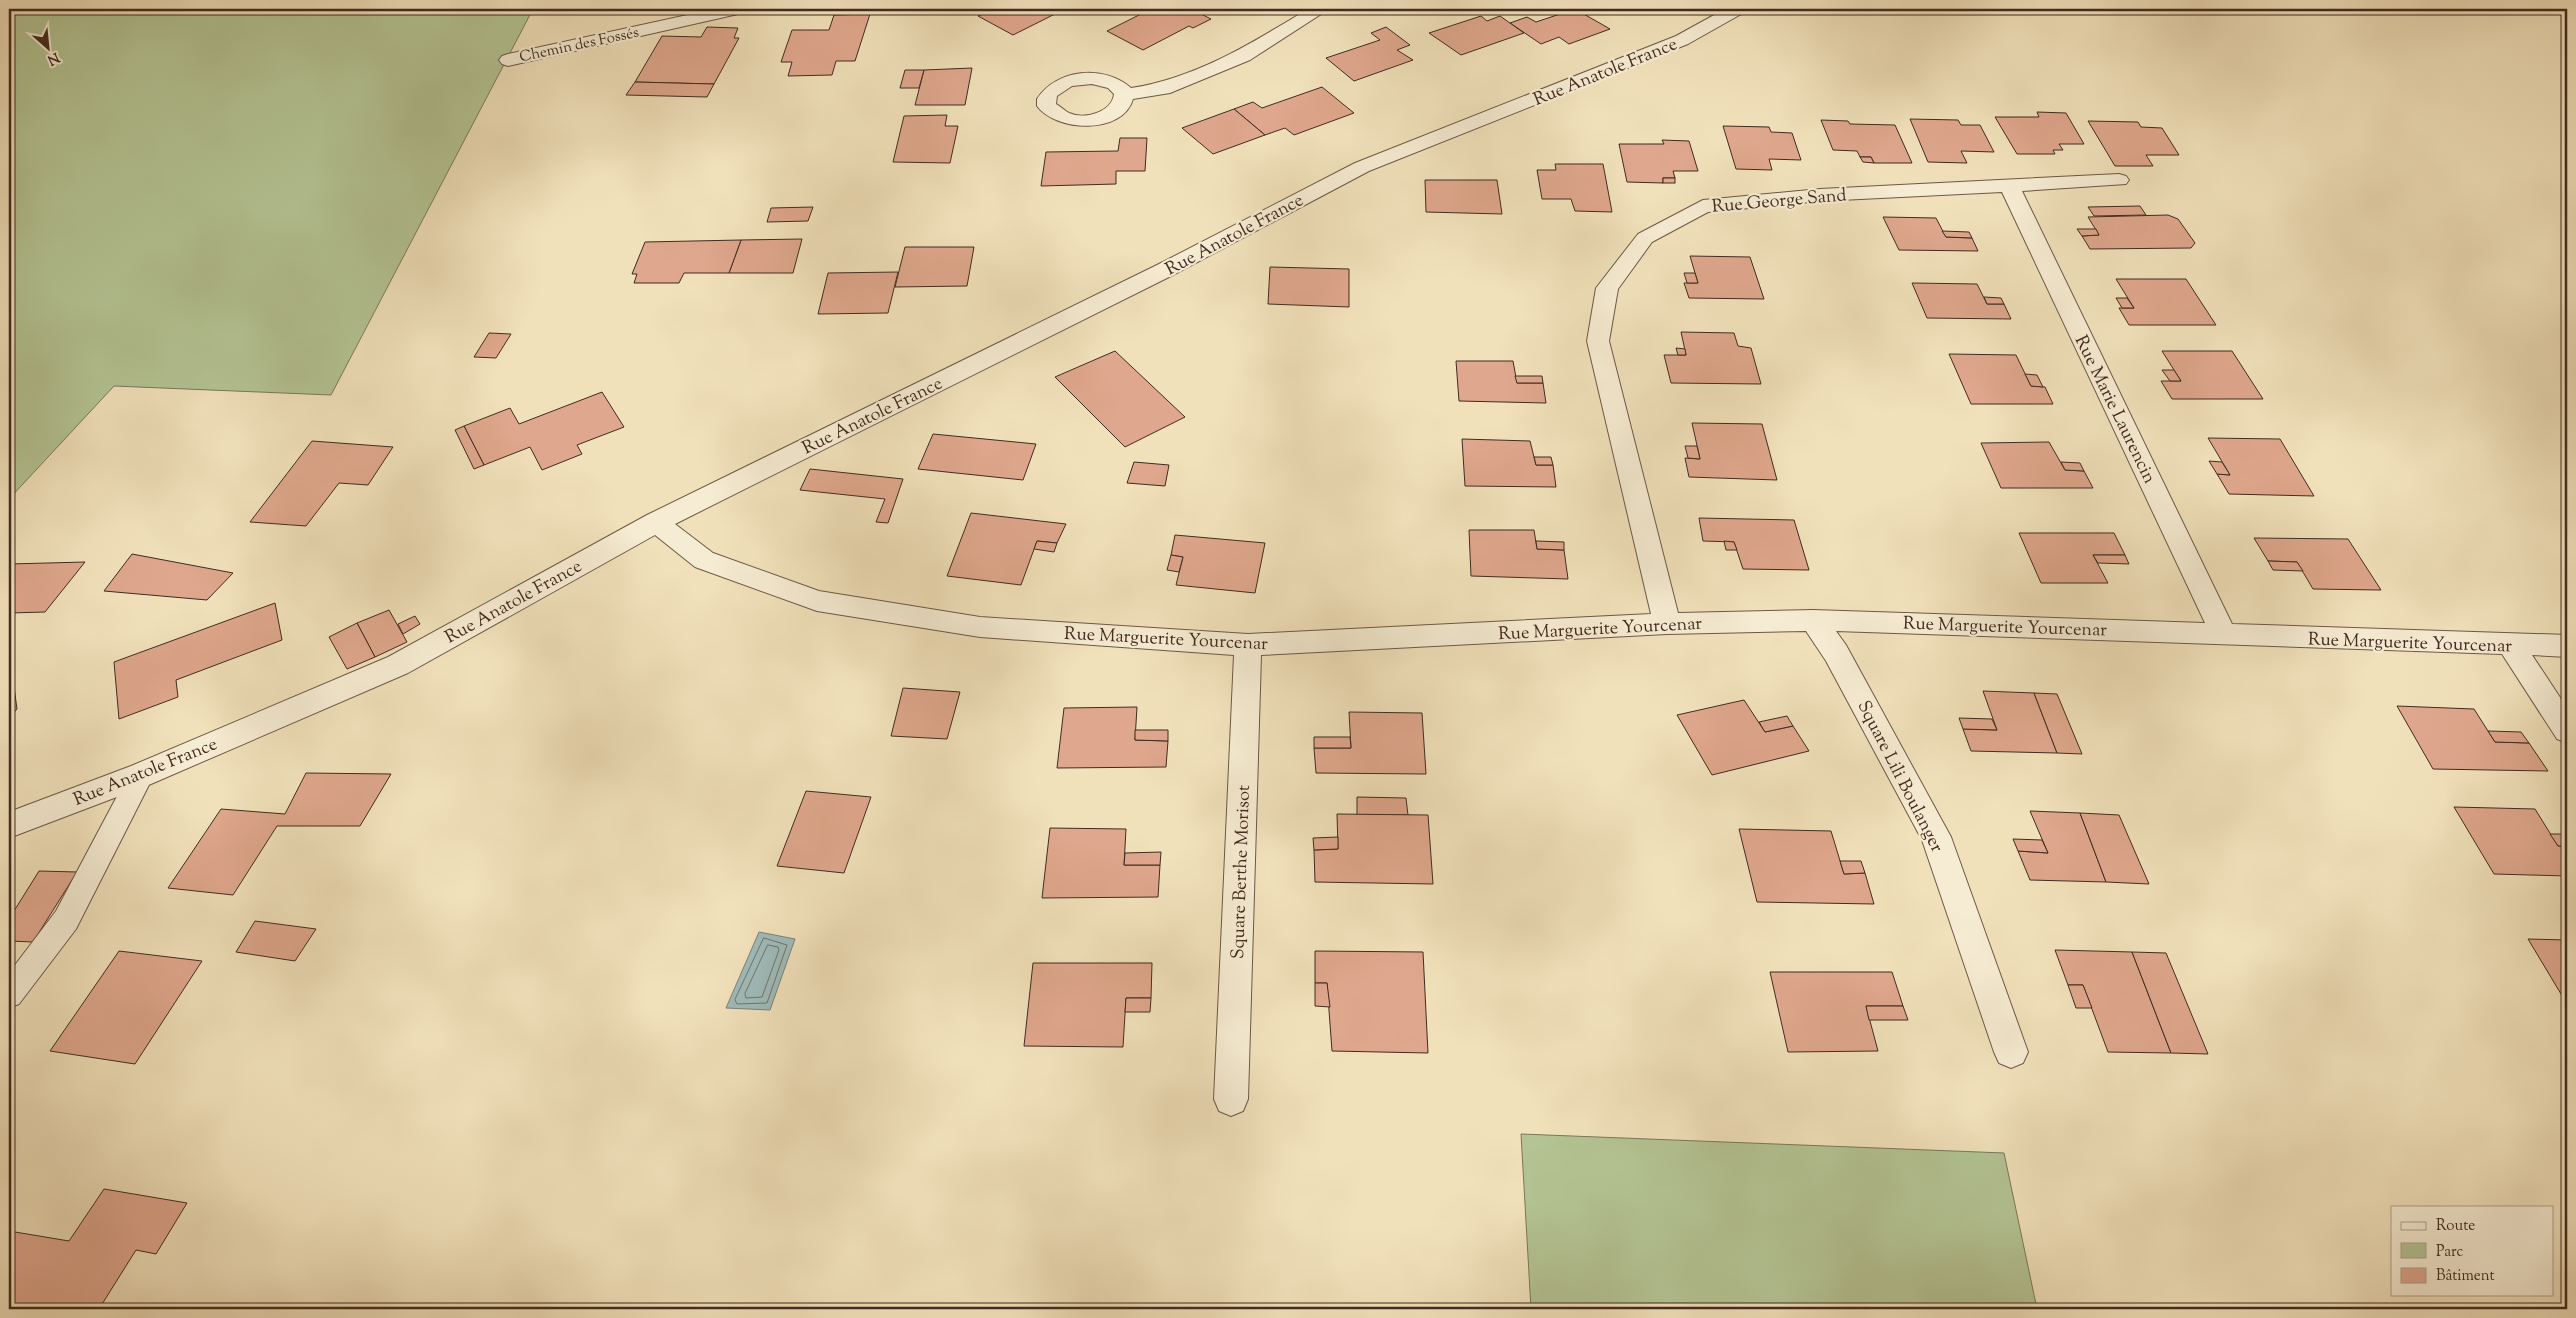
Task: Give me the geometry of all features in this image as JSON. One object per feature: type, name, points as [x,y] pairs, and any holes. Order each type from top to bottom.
[{"type":"street","name":"Chemin des Fossés","points":[[508,60],[738,9]]},
{"type":"street","points":[[1125,94],[1163,89],[1244,56],[1320,9]]},
{"type":"street","name":"Rue Anatole France","points":[[9,825],[141,775],[398,665],[656,522],[1165,270],[1362,167],[1682,40],[1737,9]]},
{"type":"street","name":"Rue George Sand","points":[[1666,624],[1598,341],[1607,288],[1645,238],[1703,206],[1820,195],[2119,180]]},
{"type":"street","name":"Rue Marie Laurencin","points":[[2009,185],[2224,633]]},
{"type":"street","name":"Rue Marguerite Yourcenar","points":[[656,522],[704,560],[817,601],[980,627],[1248,645],[1666,624],[1813,620],[2224,633],[2510,646],[2567,646]]},
{"type":"street","name":"Square Lili Boulanger","points":[[1813,620],[1836,653],[1936,837],[2011,1052]]},
{"type":"street","name":"Square Berthe Morisot","points":[[1230,1098],[1248,645]]},
{"type":"street","points":[[2510,646],[2567,731]]},
{"type":"lane","points":[[9,995],[66,920],[141,775]]},
{"type":"green space","points":[[9,9],[533,9],[331,395],[114,386],[9,499]]},
{"type":"green space","points":[[1521,1134],[2004,1153],[2037,1309],[1531,1309]]},
{"type":"water","points":[[759,932],[795,939],[770,1010],[726,1008]]},
{"type":"building","points":[[994,9],[1065,9],[1013,35],[978,16]]},
{"type":"building","points":[[1151,9],[1191,9],[1211,19],[1193,28],[1189,26],[1143,50],[1107,31]]},
{"type":"building","points":[[1575,9],[1610,29],[1569,44],[1559,37],[1541,44],[1510,23],[1527,17],[1536,22]]},
{"type":"building","points":[[870,14],[855,61],[836,61],[832,75],[788,76],[792,62],[781,62],[792,30],[829,30],[834,15]]},
{"type":"building","points":[[1481,16],[1487,21],[1500,16],[1524,33],[1461,55],[1429,33]]},
{"type":"building","points":[[707,27],[738,28],[734,38],[739,38],[714,84],[635,82],[662,36],[701,37]]},
{"type":"building","points":[[1386,27],[1410,45],[1397,50],[1413,60],[1354,81],[1326,58],[1380,40],[1371,33]]},
{"type":"building","points":[[972,68],[965,105],[915,105],[924,70]]},
{"type":"building","points":[[905,70],[924,70],[919,88],[900,88]]},
{"type":"building","points":[[635,82],[714,84],[707,97],[626,95]]},
{"type":"building","points":[[1322,87],[1354,113],[1294,135],[1285,128],[1265,135],[1234,109],[1253,102],[1262,108]]},
{"type":"building","points":[[1234,109],[1265,135],[1213,154],[1182,128]]},
{"type":"building","points":[[2037,112],[2066,113],[2084,144],[2059,144],[2063,150],[2053,150],[2055,154],[2017,154],[1995,117],[2039,117]]},
{"type":"building","points":[[947,115],[945,126],[958,126],[950,163],[893,162],[904,116]]},
{"type":"building","points":[[1910,119],[1958,120],[1961,125],[1980,125],[1994,152],[1961,151],[1967,163],[1928,162]]},
{"type":"building","points":[[1821,120],[1848,121],[1850,124],[1895,125],[1912,163],[1874,163],[1871,157],[1860,157],[1857,151],[1833,150]]},
{"type":"building","points":[[2088,121],[2138,122],[2141,127],[2162,128],[2179,155],[2146,155],[2153,166],[2115,166]]},
{"type":"building","points":[[1723,126],[1769,127],[1771,132],[1792,133],[1801,160],[1769,159],[1772,170],[1736,169]]},
{"type":"building","points":[[1120,138],[1147,138],[1145,171],[1116,171],[1116,184],[1041,186],[1046,152],[1118,151]]},
{"type":"building","points":[[1662,140],[1689,141],[1698,171],[1673,171],[1675,178],[1663,178],[1663,183],[1627,182],[1619,144],[1664,144]]},
{"type":"building","points":[[1860,157],[1871,157],[1874,163],[1863,162]]},
{"type":"building","points":[[1555,164],[1603,164],[1612,212],[1575,211],[1571,199],[1542,199],[1537,170],[1556,170]]},
{"type":"building","points":[[1663,178],[1675,178],[1675,183],[1663,183]]},
{"type":"building","points":[[1425,180],[1497,180],[1502,214],[1426,212]]},
{"type":"building","points":[[2140,206],[2146,215],[2094,216],[2088,207]]},
{"type":"building","points":[[813,207],[808,221],[767,222],[771,208]]},
{"type":"building","points":[[2168,215],[2178,219],[2195,243],[2191,248],[2090,249],[2082,236],[2099,235],[2088,217]]},
{"type":"building","points":[[1883,217],[1936,218],[1946,237],[1972,238],[1978,251],[1899,250]]},
{"type":"building","points":[[2077,229],[2096,229],[2099,235],[2082,236]]},
{"type":"building","points":[[1942,231],[1969,232],[1972,238],[1946,237]]},
{"type":"building","points":[[802,239],[793,273],[729,273],[741,240]]},
{"type":"building","points":[[741,240],[729,273],[684,273],[679,283],[634,283],[637,274],[632,274],[645,242]]},
{"type":"building","points":[[905,247],[974,247],[967,286],[895,287]]},
{"type":"building","points":[[1690,256],[1750,257],[1764,299],[1689,298],[1684,283],[1698,283]]},
{"type":"building","points":[[1270,267],[1349,269],[1349,307],[1268,304]]},
{"type":"building","points":[[898,272],[888,313],[818,314],[828,273]]},
{"type":"building","points":[[1684,273],[1695,273],[1698,283],[1687,283]]},
{"type":"building","points":[[2116,279],[2186,279],[2216,325],[2129,325],[2119,308],[2134,308]]},
{"type":"building","points":[[1912,283],[1977,284],[1987,304],[2004,304],[2011,319],[1927,318]]},
{"type":"building","points":[[1984,297],[2001,298],[2004,304],[1987,304]]},
{"type":"building","points":[[2116,298],[2127,298],[2134,308],[2122,308]]},
{"type":"building","points":[[1681,332],[1734,333],[1738,346],[1751,348],[1761,384],[1671,383],[1664,355],[1686,355]]},
{"type":"building","points":[[489,333],[511,334],[496,358],[474,357]]},
{"type":"building","points":[[1676,348],[1685,349],[1686,355],[1678,355]]},
{"type":"building","points":[[1115,351],[1185,417],[1125,447],[1055,377]]},
{"type":"building","points":[[2162,351],[2232,351],[2263,399],[2172,399],[2161,381],[2181,381]]},
{"type":"building","points":[[1949,354],[2016,355],[2031,386],[2045,387],[2053,404],[1971,404]]},
{"type":"building","points":[[1456,361],[1513,361],[1517,383],[1543,383],[1546,403],[1459,401]]},
{"type":"building","points":[[2162,370],[2174,370],[2181,381],[2170,381]]},
{"type":"building","points":[[2025,374],[2037,375],[2043,387],[2031,386]]},
{"type":"building","points":[[1515,376],[1542,376],[1543,383],[1517,383]]},
{"type":"building","points":[[602,392],[624,427],[577,445],[582,454],[542,470],[530,447],[484,465],[464,426],[510,408],[519,424]]},
{"type":"building","points":[[1692,423],[1762,424],[1777,480],[1689,477],[1685,458],[1700,459]]},
{"type":"building","points":[[464,426],[484,465],[474,469],[455,430]]},
{"type":"building","points":[[933,434],[1036,444],[1023,480],[918,469]]},
{"type":"building","points":[[2208,438],[2280,439],[2314,496],[2229,494],[2217,474],[2230,475]]},
{"type":"building","points":[[1462,439],[1530,441],[1536,465],[1553,465],[1556,487],[1465,486]]},
{"type":"building","points":[[312,441],[393,447],[368,485],[339,483],[306,526],[250,522]]},
{"type":"building","points":[[2049,442],[2065,470],[2084,471],[2093,488],[2001,488],[1981,443]]},
{"type":"building","points":[[1685,446],[1697,446],[1700,459],[1688,458]]},
{"type":"building","points":[[1534,457],[1551,457],[1553,465],[1536,465]]},
{"type":"building","points":[[2209,461],[2222,462],[2230,475],[2217,474]]},
{"type":"building","points":[[1134,462],[1169,465],[1165,486],[1127,483]]},
{"type":"building","points":[[2061,462],[2080,463],[2084,471],[2065,470]]},
{"type":"building","points":[[810,469],[903,479],[888,523],[876,522],[885,499],[800,490]]},
{"type":"building","points":[[971,513],[1066,524],[1057,543],[1037,541],[1021,585],[947,576]]},
{"type":"building","points":[[1699,518],[1794,520],[1809,570],[1743,569],[1734,542],[1703,541]]},
{"type":"building","points":[[1469,530],[1534,530],[1537,549],[1564,550],[1568,579],[1471,576]]},
{"type":"building","points":[[2019,533],[2114,533],[2125,555],[2093,555],[2108,583],[2041,583]]},
{"type":"building","points":[[1175,535],[1265,543],[1255,593],[1176,585],[1183,557],[1171,555]]},
{"type":"building","points":[[2254,538],[2348,539],[2381,590],[2313,589],[2297,562],[2268,561]]},
{"type":"building","points":[[1037,541],[1057,543],[1054,552],[1034,549]]},
{"type":"building","points":[[1536,541],[1564,542],[1564,550],[1537,549]]},
{"type":"building","points":[[1724,541],[1734,542],[1737,550],[1726,550]]},
{"type":"building","points":[[132,554],[233,573],[207,600],[104,591]]},
{"type":"building","points":[[1171,555],[1183,557],[1179,572],[1167,570]]},
{"type":"building","points":[[2093,555],[2125,555],[2129,564],[2098,563]]},
{"type":"building","points":[[2268,561],[2297,562],[2303,571],[2273,570]]},
{"type":"building","points":[[85,562],[45,612],[9,613],[9,564]]},
{"type":"building","points":[[275,603],[282,640],[176,680],[178,697],[119,719],[114,662]]},
{"type":"building","points":[[389,610],[407,642],[375,657],[357,623]]},
{"type":"building","points":[[415,616],[420,624],[403,634],[398,624]]},
{"type":"building","points":[[357,623],[375,657],[347,669],[329,637]]},
{"type":"building","points":[[9,686],[14,687],[17,709],[9,718]]},
{"type":"building","points":[[903,688],[960,692],[947,739],[891,736]]},
{"type":"building","points":[[1983,691],[2034,693],[2057,753],[1971,751],[1963,729],[1997,730]]},
{"type":"building","points":[[2034,693],[2057,694],[2082,754],[2057,753]]},
{"type":"building","points":[[1744,700],[1765,732],[1793,726],[1809,751],[1712,775],[1677,715]]},
{"type":"building","points":[[2397,706],[2474,709],[2495,742],[2529,743],[2548,771],[2433,769]]},
{"type":"building","points":[[1137,707],[1135,740],[1168,741],[1166,767],[1057,768],[1064,708]]},
{"type":"building","points":[[1349,712],[1422,713],[1426,774],[1316,773],[1314,748],[1351,748]]},
{"type":"building","points":[[1787,716],[1793,726],[1765,732],[1759,722]]},
{"type":"building","points":[[1959,718],[1992,719],[1997,730],[1963,729]]},
{"type":"building","points":[[1135,730],[1168,730],[1168,741],[1135,740]]},
{"type":"building","points":[[2488,731],[2521,732],[2529,743],[2495,742]]},
{"type":"building","points":[[1314,737],[1350,737],[1351,748],[1314,748]]},
{"type":"building","points":[[306,773],[391,774],[360,826],[277,826],[233,895],[168,888],[221,809],[285,814]]},
{"type":"building","points":[[806,791],[871,797],[844,873],[777,866]]},
{"type":"building","points":[[1357,797],[1406,798],[1408,815],[1357,815]]},
{"type":"building","points":[[2454,807],[2535,809],[2558,846],[2567,846],[2567,876],[2494,874]]},
{"type":"building","points":[[2030,811],[2080,813],[2106,882],[2030,880],[2018,851],[2048,853]]},
{"type":"building","points":[[2080,813],[2119,815],[2149,884],[2106,882]]},
{"type":"building","points":[[1337,814],[1428,815],[1433,884],[1315,882],[1314,850],[1338,849]]},
{"type":"building","points":[[1050,828],[1126,829],[1124,865],[1160,865],[1158,897],[1042,898]]},
{"type":"building","points":[[1739,829],[1831,831],[1844,874],[1865,873],[1874,904],[1757,902]]},
{"type":"building","points":[[2550,834],[2567,834],[2567,846],[2558,846]]},
{"type":"building","points":[[1338,837],[1338,849],[1314,850],[1313,838]]},
{"type":"building","points":[[2013,839],[2042,840],[2048,853],[2018,851]]},
{"type":"building","points":[[1161,852],[1160,865],[1124,865],[1125,853]]},
{"type":"building","points":[[1840,861],[1861,861],[1865,873],[1844,874]]},
{"type":"building","points":[[39,871],[77,872],[33,942],[9,941],[9,919]]},
{"type":"building","points":[[255,921],[316,929],[295,961],[236,952]]},
{"type":"building","points":[[2528,939],[2567,940],[2567,1004]]},
{"type":"building","points":[[2055,950],[2132,952],[2171,1053],[2108,1052],[2083,985],[2068,985]]},
{"type":"building","points":[[119,951],[202,961],[135,1064],[50,1051]]},
{"type":"building","points":[[1315,951],[1423,952],[1428,1053],[1332,1051],[1327,983],[1315,983]]},
{"type":"building","points":[[2132,952],[2166,953],[2208,1054],[2171,1053]]},
{"type":"building","points":[[1033,963],[1152,963],[1151,998],[1126,998],[1123,1047],[1024,1046]]},
{"type":"building","points":[[1770,972],[1892,972],[1903,1006],[1866,1006],[1878,1051],[1788,1052]]},
{"type":"building","points":[[1315,983],[1327,983],[1330,1007],[1315,1006]]},
{"type":"building","points":[[2068,985],[2083,985],[2092,1008],[2076,1008]]},
{"type":"building","points":[[1126,998],[1151,998],[1150,1012],[1125,1012]]},
{"type":"building","points":[[1866,1006],[1903,1006],[1908,1020],[1869,1020]]},
{"type":"building","points":[[104,1189],[187,1203],[156,1254],[136,1250],[99,1309],[9,1309],[9,1231],[69,1241]]}]
